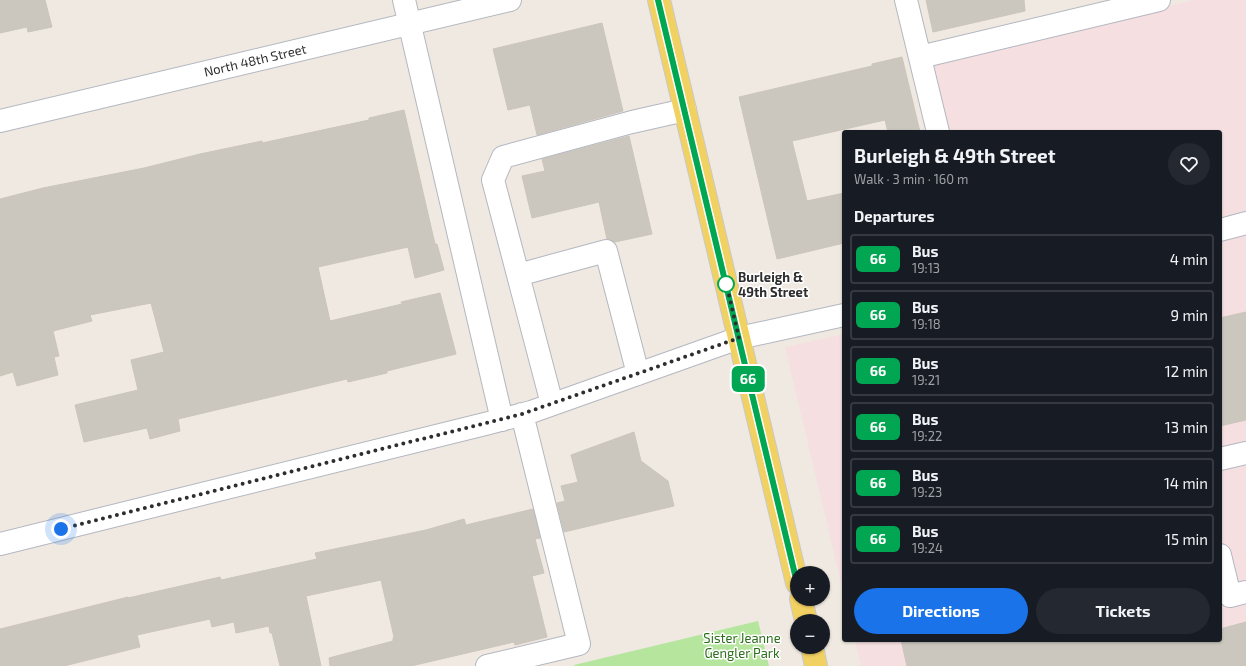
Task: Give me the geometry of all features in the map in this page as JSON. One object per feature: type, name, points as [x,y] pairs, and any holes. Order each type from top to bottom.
[{"type":"main road","points":[[658,0],[793,566]]},
{"type":"main road","points":[[813,654],[816,666]]},
{"type":"street","points":[[404,0],[512,417],[579,644],[487,666]]},
{"type":"street","name":"North 48th Street","points":[[0,121],[510,0]]},
{"type":"street","points":[[906,0],[938,130]]},
{"type":"street","points":[[920,56],[1159,0]]},
{"type":"street","points":[[552,404],[493,180],[503,157],[621,125],[685,110]]},
{"type":"street","points":[[1222,229],[1246,223]]},
{"type":"street","points":[[518,275],[606,251],[638,374]]},
{"type":"street","points":[[0,544],[512,417],[739,338],[842,315]]},
{"type":"street","points":[[1222,459],[1246,453]]},
{"type":"street","points":[[1222,563],[1230,596],[1246,592]]},
{"type":"shaded area","points":[[1194,0],[1246,0],[1246,666],[861,666],[855,642],[1222,642],[1222,130],[946,130],[930,64]]},
{"type":"shaded area","points":[[842,334],[842,587],[785,347]]},
{"type":"green space","name":"Sister Jeanne Gengler Park","points":[[758,621],[769,666],[574,665]]},
{"type":"building","points":[[0,0],[45,0],[52,27],[28,32],[27,27],[0,33]]},
{"type":"building","points":[[926,0],[1024,0],[1025,11],[933,32]]},
{"type":"building","points":[[602,23],[623,111],[537,135],[530,105],[508,110],[493,49]]},
{"type":"building","points":[[902,57],[920,130],[888,130],[885,120],[792,141],[807,201],[842,193],[842,243],[777,259],[739,97],[872,66],[872,64]]},
{"type":"building","points":[[404,110],[435,244],[437,244],[444,270],[415,278],[408,247],[318,267],[330,321],[402,304],[401,302],[440,293],[456,354],[387,371],[387,373],[348,382],[347,379],[178,419],[180,431],[150,439],[147,428],[84,442],[75,405],[138,390],[131,360],[164,352],[151,303],[90,315],[92,321],[53,331],[59,356],[54,357],[58,375],[17,386],[13,372],[0,376],[0,199],[43,188],[144,168],[200,154],[262,141],[262,143],[369,120],[369,118]]},
{"type":"building","points":[[629,136],[652,234],[615,242],[607,239],[599,202],[532,218],[522,176],[545,171],[542,159]]},
{"type":"building","points":[[1246,312],[1246,420],[1222,426],[1222,318]]},
{"type":"building","points":[[634,432],[641,461],[668,481],[674,506],[564,532],[557,503],[565,501],[561,486],[578,482],[571,455]]},
{"type":"building","points":[[533,509],[540,538],[535,539],[544,573],[532,576],[547,637],[515,645],[514,642],[411,666],[330,666],[329,658],[393,641],[394,637],[381,580],[306,596],[321,666],[280,666],[269,626],[236,633],[234,622],[212,627],[210,619],[137,635],[140,647],[64,666],[0,666],[0,629],[128,597],[220,577],[221,580],[317,559],[315,553],[426,530],[464,519],[466,525]]},
{"type":"building","points":[[1246,622],[1246,666],[907,666],[901,642],[1222,642],[1222,628]]},
{"type":"bus line","name":"66","points":[[658,0],[793,566]]},
{"type":"place","name":"Burleigh & 49th Street","points":[[726,284]]},
{"type":"route","points":[[61,529],[531,412],[739,338],[725,278],[726,284]]}]
